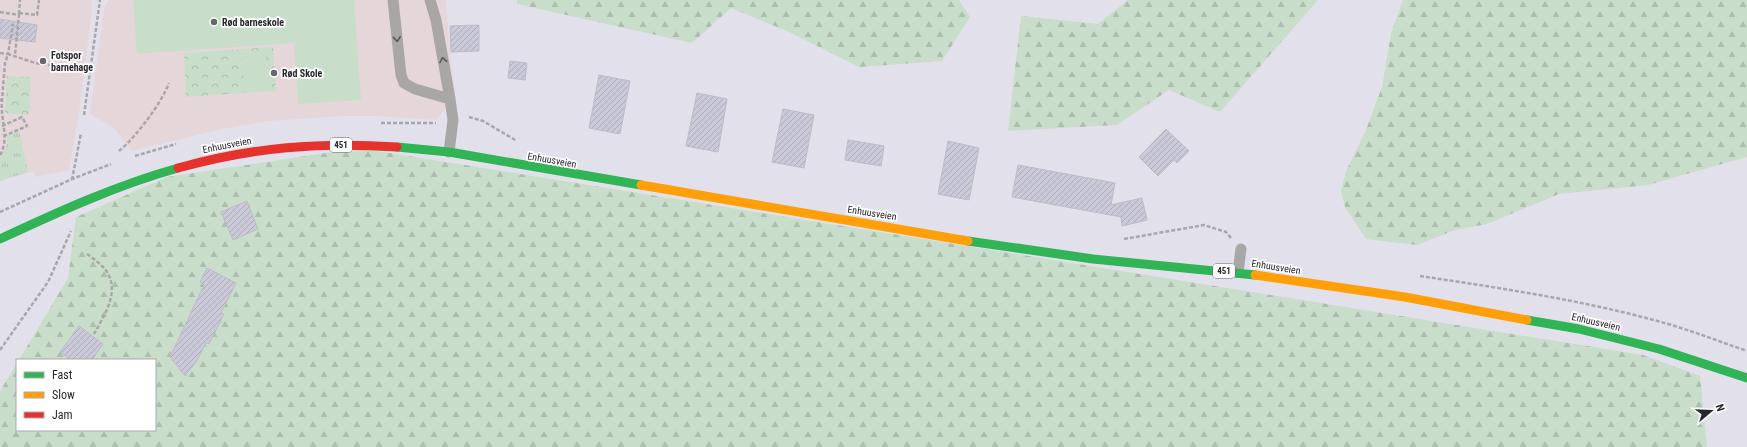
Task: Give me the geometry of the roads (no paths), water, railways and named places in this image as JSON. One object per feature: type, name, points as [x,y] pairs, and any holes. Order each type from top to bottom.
[{"type":"main road","name":"Enhuusveien","points":[[0,239],[75,204],[131,182],[202,161],[240,153],[312,145],[405,147],[449,152],[1006,247],[1093,259],[1238,272],[1405,297],[1579,329],[1659,349],[1747,378]]},
{"type":"lane","points":[[393,0],[401,75],[404,83],[415,89],[450,99]]},
{"type":"lane","points":[[430,0],[436,20],[453,120],[449,152]]},
{"type":"lane","points":[[1238,272],[1241,249]]},
{"type":"place","name":"Rød barneskole","points":[[214,22]]},
{"type":"place","name":"Fotspor barnehage","points":[[43,61]]},
{"type":"place","name":"Rød Skole","points":[[274,73]]}]
